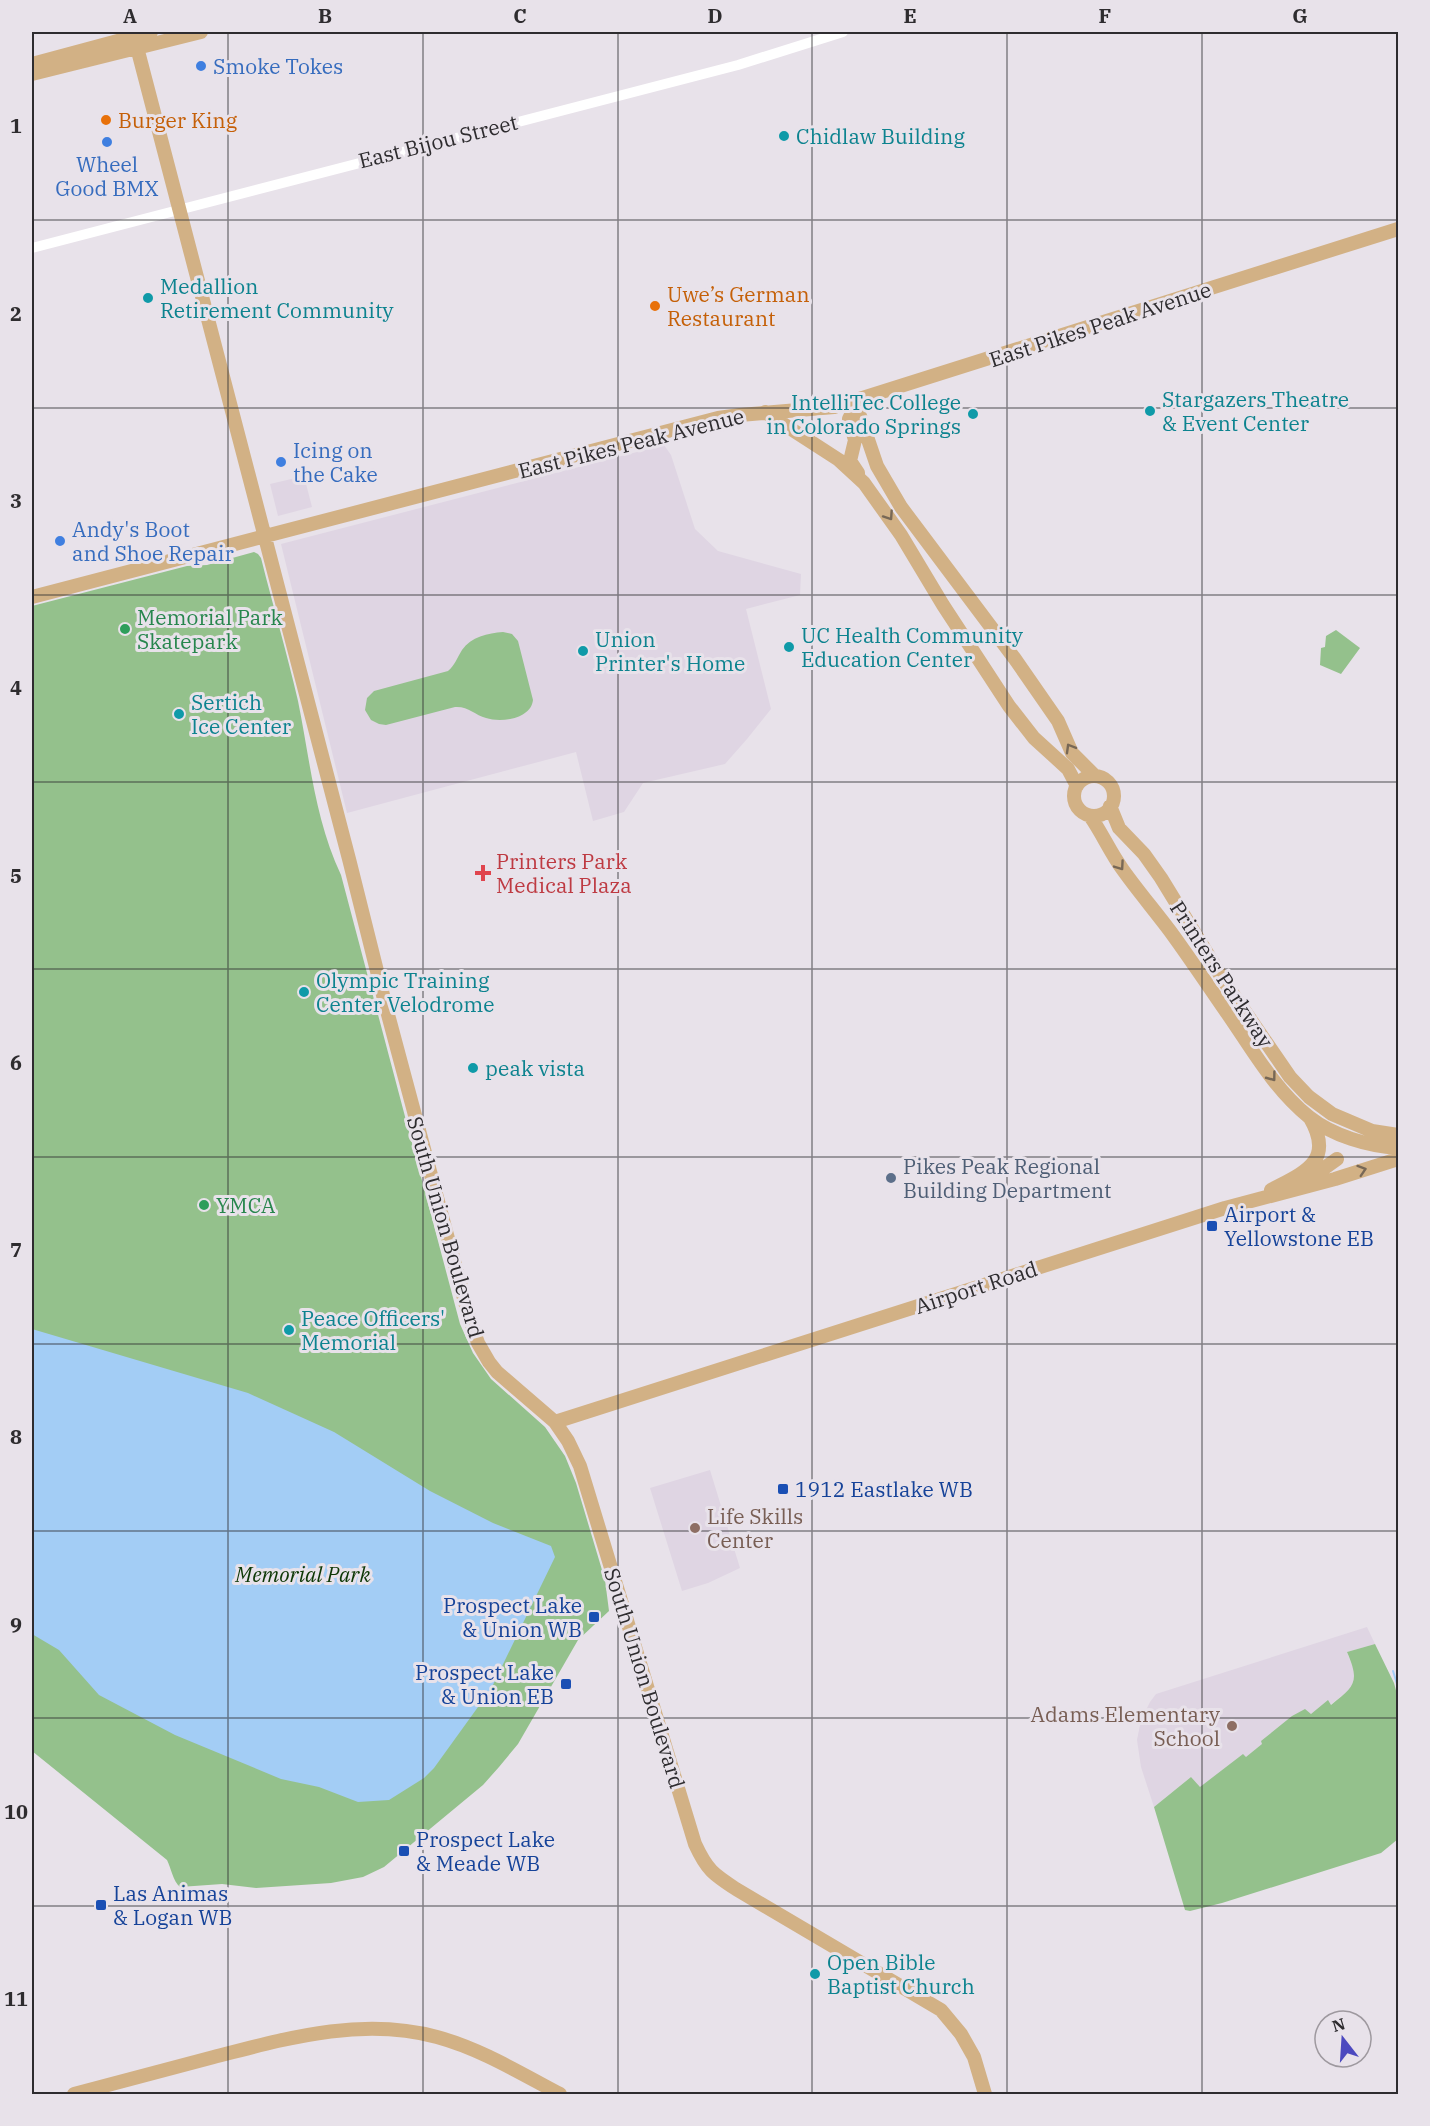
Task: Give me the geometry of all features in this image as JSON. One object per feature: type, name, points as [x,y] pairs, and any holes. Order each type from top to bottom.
[{"type":"main road","points":[[32,74],[151,32]]},
{"type":"main road","points":[[32,64],[134,38],[201,32]]},
{"type":"main road","name":"South Union Boulevard","points":[[134,38],[386,1007],[474,1333],[483,1353],[497,1372],[555,1422],[580,1466],[695,1844],[705,1865],[716,1876],[736,1889],[940,2010],[961,2034],[974,2057],[985,2094]]},
{"type":"main road","name":"East Pikes Peak Avenue","points":[[32,597],[718,418],[765,412],[851,407],[1398,229]]},
{"type":"main road","points":[[851,407],[849,419],[855,440],[850,461],[901,535],[943,605],[1009,706],[1034,738],[1068,770],[1077,786]]},
{"type":"main road","points":[[851,407],[860,416],[877,466],[901,507],[1015,659],[1058,721],[1072,753],[1111,785],[1114,795],[1110,807],[1098,816],[1085,813],[1074,797],[1077,786],[1087,778],[1100,777]]},
{"type":"main road","points":[[765,412],[839,460],[864,483]]},
{"type":"main road","name":"Printers Parkway","points":[[1110,807],[1119,828],[1144,854],[1161,878],[1224,981],[1290,1077],[1364,1143],[1398,1148]]},
{"type":"main road","name":"Printers Parkway","points":[[1085,813],[1099,829],[1106,846],[1123,871],[1171,932],[1274,1081],[1310,1118],[1319,1138],[1317,1157],[1309,1169],[1246,1202]]},
{"type":"main road","name":"Printers Parkway","points":[[1310,1118],[1350,1130],[1398,1135]]},
{"type":"main road","points":[[1325,1181],[1350,1130]]},
{"type":"main road","points":[[1273,1188],[1316,1174],[1337,1159]]},
{"type":"main road","name":"Airport Road","points":[[555,1422],[1005,1277],[1246,1202],[1398,1159]]},
{"type":"main road","points":[[74,2094],[290,2038],[361,2029],[413,2032],[463,2045],[560,2094]]},
{"type":"street","name":"East Bijou Street","points":[[32,248],[738,64],[843,32]]},
{"type":"shaded area","points":[[664,445],[671,455],[695,529],[718,551],[801,574],[800,595],[746,609],[771,709],[747,739],[725,764],[643,783],[624,812],[593,821],[576,752],[347,813],[281,544]]},
{"type":"shaded area","points":[[304,476],[312,507],[278,516],[270,484]]},
{"type":"shaded area","name":"Life Skills Center","points":[[710,1470],[740,1568],[708,1583],[682,1591],[650,1488]]},
{"type":"shaded area","name":"Adams Elementary School","points":[[1367,1627],[1375,1644],[1347,1652],[1355,1673],[1352,1688],[1330,1705],[1225,1824],[1191,1777],[1154,1807],[1141,1767],[1137,1740],[1141,1720],[1156,1694]]},
{"type":"green space","name":"Memorial Park","points":[[254,552],[261,558],[298,701],[319,811],[341,875],[460,1324],[473,1353],[491,1379],[545,1427],[565,1456],[576,1483],[605,1580],[609,1611],[578,1640],[518,1744],[499,1767],[483,1785],[384,1867],[363,1877],[331,1883],[256,1888],[222,1884],[180,1887],[167,1860],[32,1751],[32,606],[187,566],[207,565]]},
{"type":"green space","points":[[1336,630],[1360,648],[1341,674],[1320,665],[1321,648],[1325,647],[1326,636]]},
{"type":"green space","points":[[503,632],[512,634],[518,641],[533,700],[527,712],[507,720],[499,720],[482,717],[464,708],[455,707],[386,725],[371,720],[365,710],[367,698],[374,691],[448,671],[470,642],[486,635]]},
{"type":"green space","points":[[1375,1644],[1394,1683],[1398,1698],[1398,1839],[1381,1853],[1222,1903],[1190,1911],[1185,1910],[1154,1807],[1191,1777],[1200,1787],[1243,1754],[1246,1757],[1262,1744],[1261,1741],[1292,1716],[1305,1709],[1311,1714],[1328,1700],[1331,1705],[1353,1683],[1353,1670],[1347,1652]]},
{"type":"water","points":[[32,1329],[248,1393],[334,1432],[430,1491],[493,1523],[551,1546],[555,1557],[491,1689],[434,1768],[424,1778],[389,1800],[358,1802],[319,1787],[281,1779],[175,1735],[99,1695],[59,1650],[32,1634]]},
{"type":"waterway","points":[[1393,1671],[1398,1687]]},
{"type":"place","name":"Smoke Tokes","points":[[201,66]]},
{"type":"place","name":"Burger King","points":[[106,120]]},
{"type":"place","name":"Chidlaw Building","points":[[784,136]]},
{"type":"place","name":"Wheel Good BMX","points":[[107,142]]},
{"type":"place","name":"Medallion Retirement Community","points":[[148,298]]},
{"type":"place","name":"Uwe’s German Restaurant","points":[[655,306]]},
{"type":"place","name":"Stargazers Theatre & Event Center","points":[[1150,411]]},
{"type":"place","name":"IntelliTec College in Colorado Springs","points":[[973,414]]},
{"type":"place","name":"Icing on the Cake","points":[[281,462]]},
{"type":"place","name":"Andy's Boot and Shoe Repair","points":[[60,541]]},
{"type":"place","name":"Memorial Park Skatepark","points":[[125,629]]},
{"type":"place","name":"UC Health Community Education Center","points":[[789,647]]},
{"type":"place","name":"Union Printer's Home","points":[[583,651]]},
{"type":"place","name":"Sertich Ice Center","points":[[179,714]]},
{"type":"place","name":"Printers Park Medical Plaza","points":[[483,873]]},
{"type":"place","name":"Olympic Training Center Velodrome","points":[[304,992]]},
{"type":"place","name":"peak vista","points":[[473,1068]]},
{"type":"place","name":"Pikes Peak Regional Building Department","points":[[891,1178]]},
{"type":"place","name":"YMCA","points":[[204,1205]]},
{"type":"place","name":"Airport & Yellowstone EB","points":[[1212,1226]]},
{"type":"place","name":"Peace Officers' Memorial","points":[[289,1330]]},
{"type":"place","name":"1912 Eastlake WB","points":[[783,1489]]},
{"type":"place","name":"Life Skills Center","points":[[695,1528]]},
{"type":"place","name":"Prospect Lake & Union WB","points":[[594,1617]]},
{"type":"place","name":"Prospect Lake & Union EB","points":[[566,1684]]},
{"type":"place","name":"Adams Elementary School","points":[[1232,1726]]},
{"type":"place","name":"Prospect Lake & Meade WB","points":[[404,1851]]},
{"type":"place","name":"Las Animas & Logan WB","points":[[101,1905]]},
{"type":"place","name":"Open Bible Baptist Church","points":[[815,1974]]}]
